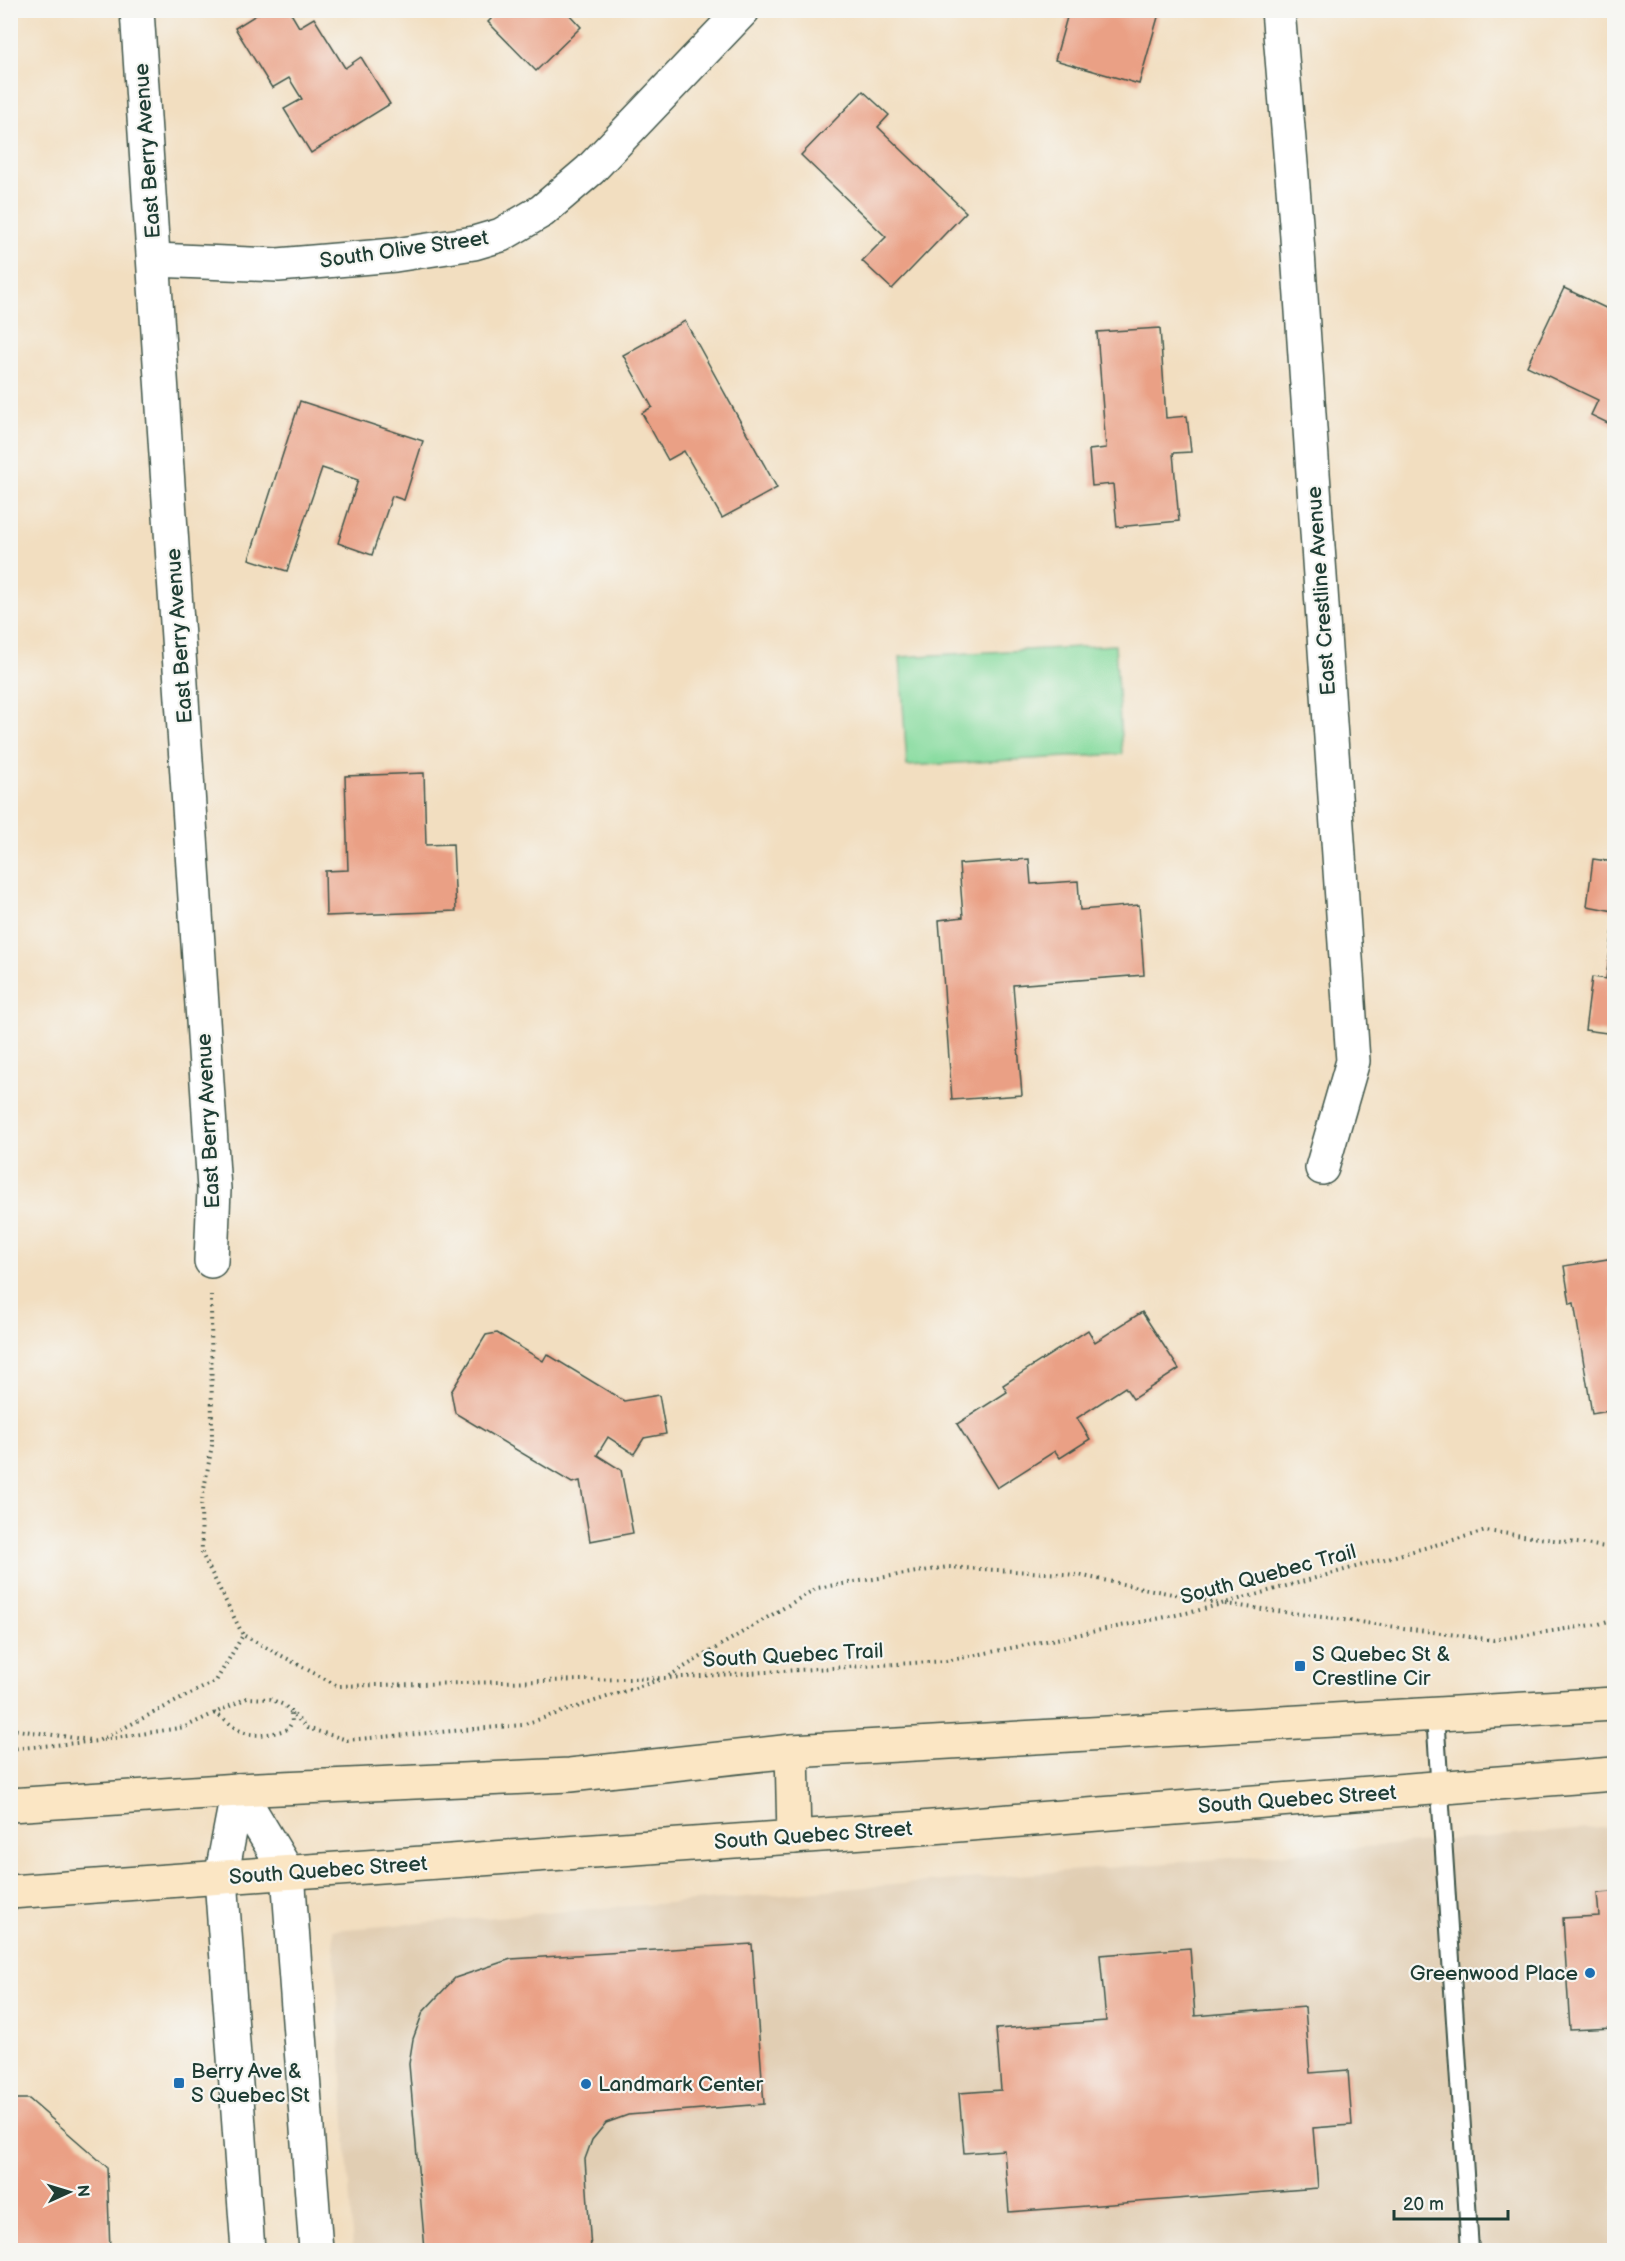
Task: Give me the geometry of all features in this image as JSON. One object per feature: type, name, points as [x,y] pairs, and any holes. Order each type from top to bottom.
[{"type":"main road","points":[[10,1805],[238,1790],[570,1775],[792,1751],[1614,1704]]},
{"type":"main road","points":[[792,1751],[794,1837]]},
{"type":"main road","name":"South Quebec Street","points":[[10,1892],[794,1837],[1614,1774]]},
{"type":"street","name":"East Berry Avenue","points":[[137,10],[214,1189],[211,1261]]},
{"type":"street","name":"South Olive Street","points":[[155,261],[278,265],[407,253],[501,235],[542,211],[590,170],[743,10]]},
{"type":"street","name":"East Crestline Avenue","points":[[1278,10],[1298,246],[1353,1061],[1322,1168]]},
{"type":"street","points":[[238,1790],[288,1873],[316,2250]]},
{"type":"street","points":[[238,1790],[221,1878],[248,2250]]},
{"type":"lane","points":[[1435,1715],[1470,2250]]},
{"type":"path","points":[[10,1729],[98,1741],[216,1681],[243,1635],[202,1554],[201,1506],[212,1445],[211,1261]]},
{"type":"path","name":"South Quebec Trail","points":[[243,1635],[338,1686],[667,1678],[946,1661],[1221,1604],[1486,1531],[1614,1548]]},
{"type":"path","points":[[10,1749],[98,1741],[185,1727],[247,1698],[270,1699],[290,1711],[307,1728],[347,1740],[522,1725],[667,1678],[817,1588],[948,1567],[1078,1575],[1221,1604],[1493,1640],[1599,1624],[1614,1619]]},
{"type":"path","points":[[213,1712],[240,1731],[256,1735],[273,1734],[288,1729],[292,1722],[290,1711]]},
{"type":"shaded area","points":[[1614,1827],[1614,2250],[353,2250],[333,1930]]},
{"type":"green space","points":[[1115,645],[1122,754],[907,766],[900,657]]},
{"type":"building","points":[[264,10],[289,10],[299,27],[314,18],[345,68],[361,57],[390,104],[311,153],[284,109],[302,99],[289,78],[272,88],[235,28]]},
{"type":"building","points":[[500,10],[570,10],[568,13],[581,27],[536,71],[488,22]]},
{"type":"building","points":[[1069,10],[1160,10],[1139,84],[1055,60]]},
{"type":"building","points":[[863,91],[889,115],[878,127],[966,212],[892,289],[862,261],[886,237],[801,155]]},
{"type":"building","points":[[1564,288],[1614,312],[1614,426],[1591,415],[1598,400],[1527,366]]},
{"type":"building","points":[[685,321],[777,488],[722,518],[684,451],[668,460],[642,413],[652,407],[623,355]]},
{"type":"building","points":[[1160,328],[1166,418],[1187,416],[1191,452],[1173,453],[1179,521],[1117,527],[1113,484],[1092,486],[1089,450],[1106,448],[1097,332]]},
{"type":"building","points":[[300,401],[423,441],[404,500],[392,496],[372,555],[338,543],[358,480],[322,468],[287,571],[249,559]]},
{"type":"building","points":[[424,773],[426,845],[453,844],[456,911],[326,916],[325,871],[348,870],[345,776]]},
{"type":"building","points":[[1029,859],[1031,884],[1078,881],[1080,910],[1139,905],[1144,975],[1013,985],[1022,1095],[952,1100],[939,920],[963,917],[959,864]]},
{"type":"building","points":[[1593,859],[1614,862],[1614,911],[1587,906]]},
{"type":"building","points":[[1613,929],[1614,1034],[1585,1030],[1592,977],[1606,979]]},
{"type":"building","points":[[1614,1258],[1614,1410],[1592,1414],[1574,1303],[1570,1304],[1564,1266]]},
{"type":"building","points":[[1142,1312],[1179,1369],[1133,1399],[1125,1387],[1077,1418],[1090,1439],[1060,1458],[1055,1451],[997,1488],[957,1424],[1007,1392],[1003,1385],[1088,1330],[1095,1342]]},
{"type":"building","points":[[497,1333],[543,1361],[547,1354],[624,1401],[659,1395],[666,1434],[644,1438],[634,1454],[608,1437],[597,1455],[621,1470],[633,1533],[590,1541],[580,1481],[572,1483],[455,1413],[451,1392],[486,1335]]},
{"type":"building","name":"Greenwood Place","points":[[1614,1892],[1614,2028],[1570,2030],[1563,1918],[1599,1916],[1597,1893]]},
{"type":"building","name":"Landmark Center","points":[[752,1944],[764,2104],[628,2115],[606,2123],[592,2140],[585,2159],[591,2250],[425,2250],[409,2064],[413,2039],[423,2012],[455,1978],[511,1959]]},
{"type":"building","points":[[1190,1948],[1195,2016],[1305,2007],[1310,2073],[1348,2070],[1352,2125],[1313,2128],[1318,2188],[1009,2212],[1004,2150],[964,2153],[959,2093],[1001,2090],[996,2029],[1106,2021],[1100,1955]]},
{"type":"building","points":[[10,2099],[29,2099],[107,2167],[110,2250],[10,2250]]},
{"type":"place","name":"S Quebec St & Crestline Cir","points":[[1300,1666]]},
{"type":"place","name":"Greenwood Place","points":[[1590,1973]]},
{"type":"place","name":"Berry Ave & S Quebec St","points":[[179,2083]]},
{"type":"place","name":"Landmark Center","points":[[586,2084]]}]
